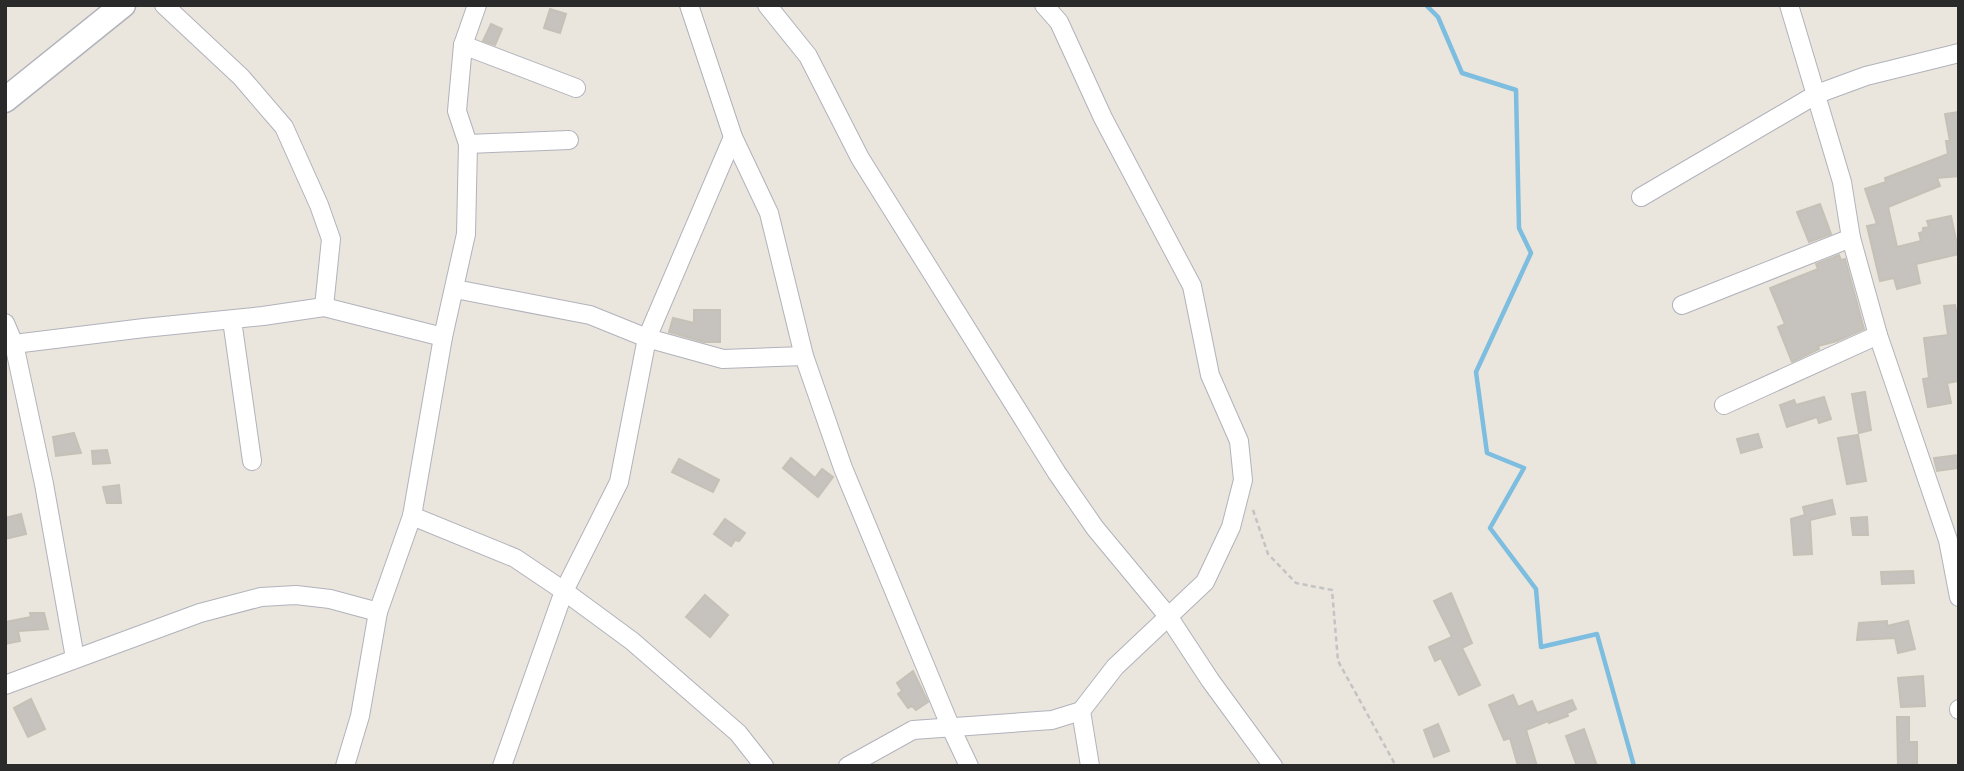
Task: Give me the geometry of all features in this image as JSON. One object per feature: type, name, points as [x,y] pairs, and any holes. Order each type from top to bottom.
[{"type":"main road","points":[[5,100],[123,5]]},
{"type":"street","points":[[164,5],[241,77],[284,127],[315,195],[331,239],[324,307]]},
{"type":"street","points":[[345,766],[360,716],[378,612],[412,516],[443,337],[466,234],[468,144],[457,111],[463,46],[477,5]]},
{"type":"street","points":[[689,5],[733,137],[769,213],[804,356],[843,468],[969,766]]},
{"type":"street","points":[[767,5],[808,56],[860,158],[1057,473],[1095,528],[1168,616],[1210,680],[1273,766]]},
{"type":"street","points":[[848,766],[913,730],[1052,720],[1081,712],[1115,667],[1205,582],[1231,527],[1243,480],[1239,441],[1210,376],[1192,286],[1103,118],[1059,22],[1044,5]]},
{"type":"street","points":[[1789,5],[1842,182],[1851,238],[1878,335],[1948,540],[1958,586]]},
{"type":"street","points":[[463,46],[576,88]]},
{"type":"street","points":[[1641,197],[1817,94],[1866,76],[1959,53]]},
{"type":"street","points":[[502,766],[564,591],[620,482],[647,338],[733,137]]},
{"type":"street","points":[[468,144],[569,140]]},
{"type":"street","points":[[1682,305],[1851,238]]},
{"type":"street","points":[[455,289],[590,315],[647,338],[723,359],[804,356]]},
{"type":"street","points":[[14,344],[324,307],[443,337]]},
{"type":"street","points":[[232,320],[252,461]]},
{"type":"street","points":[[5,323],[14,344],[44,484],[75,658]]},
{"type":"street","points":[[1724,405],[1878,335]]},
{"type":"street","points":[[412,516],[515,558],[564,591],[632,641],[738,733],[764,766]]},
{"type":"street","points":[[5,685],[201,614],[261,597],[296,595],[330,599],[378,612]]},
{"type":"street","points":[[1081,712],[1090,766]]},
{"type":"path","points":[[1243,480],[1268,554],[1296,583],[1332,590],[1338,661],[1396,766]]},
{"type":"building","points":[[550,9],[566,14],[560,33],[544,28]]},
{"type":"building","points":[[491,24],[502,29],[495,45],[483,41]]},
{"type":"building","points":[[1959,112],[1959,176],[1937,178],[1940,186],[1888,207],[1897,247],[1921,241],[1919,233],[1923,232],[1923,228],[1929,227],[1927,221],[1951,216],[1959,254],[1916,264],[1920,283],[1897,289],[1894,278],[1880,281],[1867,226],[1877,224],[1865,189],[1886,182],[1885,178],[1948,154],[1946,141],[1950,141],[1945,114]]},
{"type":"building","points":[[1820,204],[1831,234],[1809,242],[1797,212]]},
{"type":"building","points":[[1839,255],[1841,260],[1845,259],[1864,329],[1818,346],[1819,349],[1792,362],[1778,327],[1785,324],[1770,288],[1818,269],[1816,264]]},
{"type":"building","points":[[1955,305],[1956,311],[1959,311],[1959,381],[1947,383],[1951,403],[1928,407],[1923,379],[1929,378],[1924,338],[1948,335],[1944,306]]},
{"type":"building","points":[[694,310],[720,310],[720,342],[704,342],[669,332],[673,318],[694,323]]},
{"type":"building","points":[[1865,392],[1871,430],[1859,433],[1852,394]]},
{"type":"building","points":[[1824,397],[1831,419],[1819,423],[1817,417],[1787,427],[1780,405],[1794,400],[1796,405]]},
{"type":"building","points":[[74,433],[81,453],[56,456],[53,437]]},
{"type":"building","points":[[1758,434],[1762,447],[1741,453],[1737,439]]},
{"type":"building","points":[[1858,435],[1866,481],[1847,484],[1838,438]]},
{"type":"building","points":[[107,450],[110,463],[93,464],[92,451]]},
{"type":"building","points":[[1959,455],[1959,468],[1937,471],[1934,458]]},
{"type":"building","points":[[791,458],[815,478],[822,469],[833,477],[818,497],[783,468]]},
{"type":"building","points":[[679,459],[719,480],[713,492],[672,472]]},
{"type":"building","points":[[119,485],[121,503],[107,503],[103,487]]},
{"type":"building","points":[[1832,500],[1835,514],[1810,520],[1812,554],[1794,555],[1791,519],[1805,515],[1803,507]]},
{"type":"building","points":[[21,514],[26,534],[5,539],[5,518]]},
{"type":"building","points":[[1867,517],[1868,535],[1853,535],[1851,518]]},
{"type":"building","points":[[725,519],[745,533],[731,546],[714,534]]},
{"type":"building","points":[[1913,571],[1914,583],[1882,584],[1881,572]]},
{"type":"building","points":[[1451,593],[1472,643],[1462,648],[1480,685],[1459,695],[1441,658],[1435,661],[1429,647],[1452,637],[1434,601]]},
{"type":"building","points":[[705,595],[728,615],[710,637],[686,617]]},
{"type":"building","points":[[30,613],[44,613],[48,629],[18,631],[20,641],[5,644],[5,622],[31,617]]},
{"type":"building","points":[[1887,621],[1887,626],[1908,621],[1915,649],[1898,653],[1895,638],[1857,640],[1859,623]]},
{"type":"building","points":[[913,671],[928,702],[916,710],[912,706],[908,708],[898,694],[902,691],[897,683]]},
{"type":"building","points":[[1923,676],[1925,706],[1901,707],[1898,678]]},
{"type":"building","points":[[1513,695],[1518,707],[1532,701],[1537,713],[1572,700],[1576,709],[1567,713],[1568,716],[1526,730],[1537,766],[1518,766],[1510,738],[1504,740],[1489,705]]},
{"type":"building","points":[[31,699],[45,729],[28,737],[14,708]]},
{"type":"building","points":[[1897,717],[1909,717],[1909,742],[1917,742],[1917,766],[1898,766]]},
{"type":"building","points":[[1438,724],[1449,751],[1434,757],[1424,730]]},
{"type":"building","points":[[1584,729],[1597,766],[1577,766],[1566,736]]},
{"type":"waterway","points":[[1426,5],[1438,17],[1462,73],[1516,90],[1519,228],[1531,253],[1476,372],[1487,453],[1524,468],[1490,528],[1536,589],[1541,647],[1597,634],[1634,766]]}]
